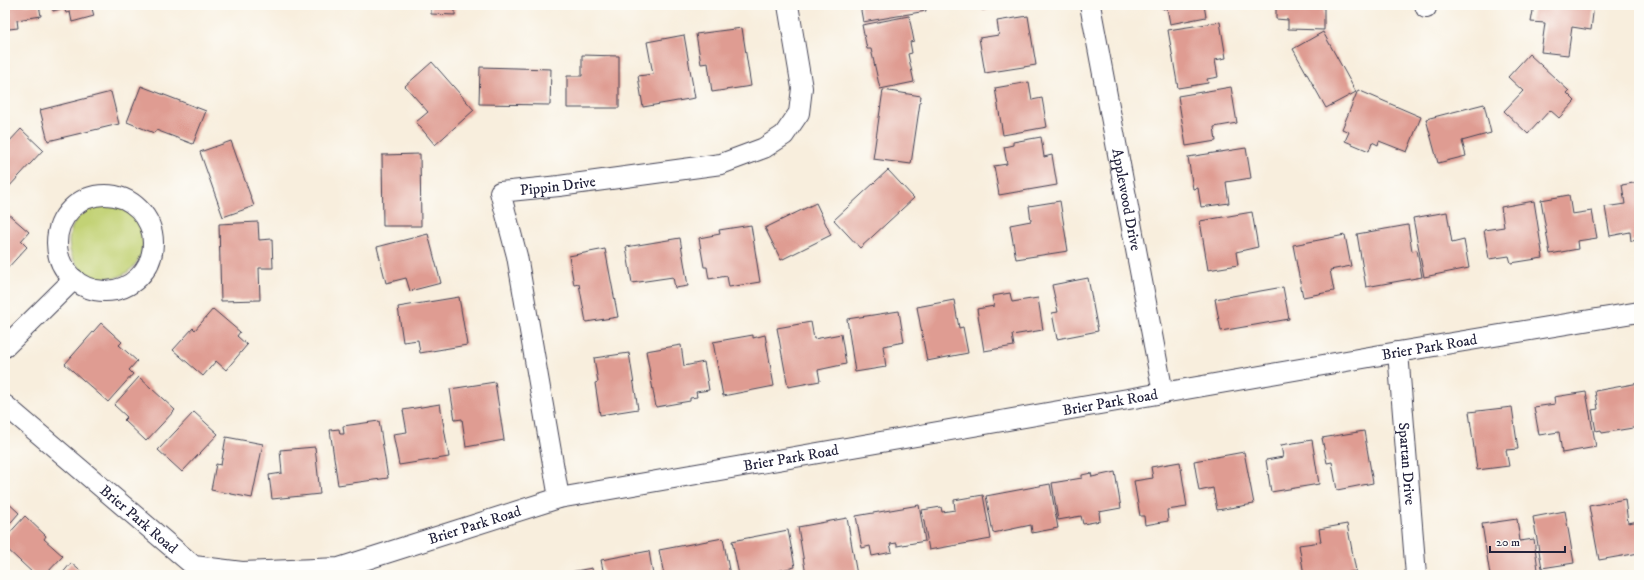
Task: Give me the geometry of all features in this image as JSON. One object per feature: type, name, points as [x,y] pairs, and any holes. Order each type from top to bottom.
[{"type":"street","name":"Pippin Drive","points":[[559,498],[517,256],[500,192],[559,186],[721,164],[764,148],[784,135],[799,114],[802,88],[788,5]]},
{"type":"street","name":"Applewood Drive","points":[[1090,5],[1163,393]]},
{"type":"street","points":[[103,195],[120,197],[134,204],[144,215],[151,229],[153,245],[150,260],[142,273],[131,283],[116,289],[101,291],[86,287],[74,279],[63,266],[58,251],[58,235],[63,219],[74,206],[88,198],[103,195]]},
{"type":"street","points":[[5,347],[74,279]]},
{"type":"street","name":"Brier Park Road","points":[[5,405],[194,566],[242,572],[366,568],[559,498],[1398,352],[1639,312]]},
{"type":"street","name":"Spartan Drive","points":[[1398,352],[1416,575]]},
{"type":"green space","points":[[106,205],[120,208],[132,216],[140,228],[143,242],[140,256],[132,268],[120,276],[106,279],[92,276],[80,268],[72,256],[69,242],[72,228],[80,216],[92,208]]},
{"type":"building","points":[[5,5],[39,5],[41,16],[17,20],[18,28],[9,29],[7,22],[5,22]]},
{"type":"building","points":[[52,5],[91,5],[94,16],[72,22],[70,12],[66,13],[64,8],[53,11]]},
{"type":"building","points":[[431,5],[455,5],[455,15],[431,14]]},
{"type":"building","points":[[860,5],[925,5],[926,11],[863,22]]},
{"type":"building","points":[[981,5],[1010,5],[1010,6],[982,10]]},
{"type":"building","points":[[1162,5],[1204,5],[1206,17],[1170,24],[1167,8],[1163,9]]},
{"type":"building","points":[[1276,5],[1324,5],[1324,30],[1288,29],[1288,20],[1276,19]]},
{"type":"building","points":[[1534,5],[1594,5],[1591,30],[1572,27],[1568,55],[1541,52],[1545,23],[1531,22]]},
{"type":"building","points":[[909,16],[914,41],[910,42],[912,53],[908,54],[914,82],[880,89],[871,49],[867,49],[862,25]]},
{"type":"building","points":[[1028,16],[1036,65],[985,73],[979,38],[999,35],[997,21]]},
{"type":"building","points":[[1220,22],[1226,58],[1215,60],[1218,77],[1207,79],[1208,83],[1178,88],[1168,30]]},
{"type":"building","points":[[742,28],[751,86],[712,92],[708,63],[701,64],[696,34]]},
{"type":"building","points":[[1323,32],[1356,92],[1326,108],[1293,49]]},
{"type":"building","points":[[684,35],[695,98],[643,107],[638,76],[653,74],[647,42]]},
{"type":"building","points":[[1529,54],[1569,91],[1567,93],[1575,101],[1559,118],[1550,110],[1528,134],[1504,111],[1523,91],[1508,77]]},
{"type":"building","points":[[582,55],[619,56],[619,108],[567,108],[567,76],[582,76]]},
{"type":"building","points":[[432,62],[474,110],[435,145],[416,122],[428,112],[405,86]]},
{"type":"building","points":[[480,67],[551,69],[550,105],[479,104]]},
{"type":"building","points":[[1029,82],[1032,100],[1042,98],[1047,127],[1003,135],[995,88]]},
{"type":"building","points":[[141,86],[206,111],[193,144],[156,130],[154,133],[127,122]]},
{"type":"building","points":[[1231,87],[1237,123],[1214,127],[1216,141],[1186,146],[1178,96]]},
{"type":"building","points":[[883,90],[921,96],[911,164],[873,159]]},
{"type":"building","points":[[1358,90],[1421,117],[1407,152],[1379,141],[1378,145],[1372,142],[1369,151],[1345,141],[1349,132],[1342,129]]},
{"type":"building","points":[[111,92],[119,124],[48,141],[40,110]]},
{"type":"building","points":[[1484,104],[1491,133],[1462,141],[1466,156],[1438,163],[1426,119]]},
{"type":"building","points":[[21,129],[43,150],[7,189],[5,187],[5,143],[7,144]]},
{"type":"building","points":[[1041,137],[1044,157],[1052,155],[1057,185],[999,195],[994,166],[1007,164],[1004,147],[1013,145],[1013,142]]},
{"type":"building","points":[[231,141],[254,206],[223,217],[200,152]]},
{"type":"building","points":[[1246,148],[1251,178],[1226,182],[1229,203],[1201,207],[1198,188],[1193,189],[1188,157]]},
{"type":"building","points":[[420,154],[421,226],[383,226],[382,155]]},
{"type":"building","points":[[888,170],[914,198],[860,248],[834,220]]},
{"type":"building","points":[[1639,182],[1639,240],[1631,241],[1630,232],[1610,236],[1605,207],[1625,204],[1622,185]]},
{"type":"building","points":[[1569,195],[1572,214],[1592,211],[1597,238],[1577,241],[1578,249],[1550,254],[1541,200]]},
{"type":"building","points":[[1060,201],[1068,251],[1016,259],[1010,225],[1031,221],[1029,206]]},
{"type":"building","points":[[1534,201],[1543,258],[1511,263],[1509,256],[1489,259],[1484,230],[1504,227],[1501,207]]},
{"type":"building","points":[[816,203],[831,235],[781,260],[765,228]]},
{"type":"building","points":[[6,212],[29,232],[21,241],[27,247],[5,271],[5,213]]},
{"type":"building","points":[[1252,212],[1258,247],[1236,252],[1238,265],[1208,270],[1200,221]]},
{"type":"building","points":[[1447,212],[1452,243],[1464,240],[1469,268],[1424,277],[1413,218]]},
{"type":"building","points":[[258,222],[259,240],[272,239],[273,268],[259,268],[260,300],[221,301],[219,224]]},
{"type":"building","points":[[751,225],[760,282],[729,287],[727,276],[709,279],[707,267],[704,267],[699,238],[720,234],[719,230]]},
{"type":"building","points":[[1408,225],[1412,251],[1417,250],[1422,277],[1366,287],[1357,234]]},
{"type":"building","points":[[428,234],[441,283],[410,291],[406,278],[386,283],[377,247]]},
{"type":"building","points":[[1345,235],[1351,266],[1330,270],[1334,291],[1303,297],[1293,245]]},
{"type":"building","points":[[680,238],[688,286],[675,288],[673,277],[632,283],[626,247]]},
{"type":"building","points":[[605,249],[618,317],[586,322],[579,284],[574,285],[569,256]]},
{"type":"building","points":[[1088,278],[1098,331],[1057,339],[1052,313],[1058,312],[1052,285]]},
{"type":"building","points":[[1283,287],[1289,319],[1221,331],[1215,299]]},
{"type":"building","points":[[1010,293],[1012,302],[1038,298],[1043,330],[1012,335],[1014,346],[984,351],[977,309],[994,306],[992,296]]},
{"type":"building","points":[[459,297],[467,345],[420,353],[418,340],[403,342],[398,307]]},
{"type":"building","points":[[954,300],[959,328],[963,327],[968,353],[927,361],[917,307]]},
{"type":"building","points":[[213,309],[240,332],[237,336],[247,345],[226,370],[216,361],[203,376],[173,350],[193,328],[195,330]]},
{"type":"building","points":[[899,311],[904,342],[883,346],[886,367],[855,372],[847,319]]},
{"type":"building","points":[[811,322],[814,339],[841,334],[846,364],[818,370],[820,381],[788,387],[777,328]]},
{"type":"building","points":[[101,323],[122,342],[119,345],[137,361],[129,370],[133,374],[108,402],[65,364]]},
{"type":"building","points":[[753,335],[753,338],[765,335],[774,386],[723,396],[713,342]]},
{"type":"building","points":[[681,345],[684,366],[704,362],[709,390],[696,392],[697,397],[690,398],[690,401],[656,407],[646,351]]},
{"type":"building","points":[[629,353],[638,409],[600,415],[595,383],[598,382],[594,358]]},
{"type":"building","points":[[139,377],[175,410],[146,441],[124,420],[127,417],[114,405]]},
{"type":"building","points":[[495,382],[504,440],[466,447],[462,419],[455,420],[450,389]]},
{"type":"building","points":[[1639,383],[1639,427],[1602,433],[1601,430],[1596,431],[1592,410],[1598,409],[1595,391]]},
{"type":"building","points":[[1586,392],[1596,447],[1562,453],[1559,432],[1539,435],[1534,407],[1555,404],[1554,397]]},
{"type":"building","points":[[440,404],[449,457],[399,465],[393,434],[407,432],[403,410]]},
{"type":"building","points":[[1512,407],[1518,449],[1506,450],[1509,466],[1477,470],[1469,412]]},
{"type":"building","points":[[194,412],[218,434],[182,472],[158,450]]},
{"type":"building","points":[[379,421],[388,478],[338,485],[330,430],[339,429],[340,434],[344,434],[343,426]]},
{"type":"building","points":[[1364,431],[1373,483],[1337,490],[1332,462],[1327,463],[1322,438]]},
{"type":"building","points":[[226,437],[263,444],[252,498],[211,490],[216,464],[221,465]]},
{"type":"building","points":[[1312,440],[1319,484],[1271,492],[1266,460],[1283,457],[1281,445]]},
{"type":"building","points":[[315,447],[320,494],[272,499],[269,475],[282,473],[280,450]]},
{"type":"building","points":[[1244,452],[1254,504],[1217,510],[1213,488],[1199,491],[1194,461]]},
{"type":"building","points":[[1180,462],[1187,507],[1167,510],[1168,521],[1145,525],[1144,516],[1140,516],[1134,481],[1153,478],[1151,467]]},
{"type":"building","points":[[1115,472],[1121,508],[1099,512],[1100,521],[1083,524],[1081,516],[1058,520],[1052,483],[1082,478],[1082,475],[1091,473],[1092,477]]},
{"type":"building","points":[[1050,484],[1058,528],[1032,533],[1031,525],[993,533],[986,496]]},
{"type":"building","points":[[983,495],[991,539],[929,550],[922,510],[941,507],[942,512],[955,510],[954,500]]},
{"type":"building","points":[[1625,499],[1628,523],[1639,521],[1639,553],[1599,560],[1589,506]]},
{"type":"building","points":[[5,500],[19,513],[5,529]]},
{"type":"building","points":[[919,505],[925,541],[897,546],[897,543],[890,544],[892,552],[872,556],[870,546],[862,548],[856,516]]},
{"type":"building","points":[[1565,511],[1574,563],[1542,568],[1533,517]]},
{"type":"building","points":[[25,516],[46,536],[44,539],[63,556],[45,575],[35,575],[5,547],[5,538]]},
{"type":"building","points":[[847,518],[857,575],[806,575],[798,527]]},
{"type":"building","points":[[1517,519],[1520,541],[1534,539],[1538,570],[1502,575],[1490,575],[1482,524]]},
{"type":"building","points":[[1347,524],[1356,571],[1334,575],[1304,575],[1299,545],[1321,542],[1319,529]]},
{"type":"building","points":[[788,530],[795,567],[759,575],[739,575],[732,541]]},
{"type":"building","points":[[723,538],[730,575],[664,575],[659,550]]},
{"type":"building","points":[[649,551],[653,575],[604,575],[601,560]]},
{"type":"building","points":[[71,563],[85,575],[61,575]]},
{"type":"building","points":[[592,568],[593,575],[559,575],[559,574]]}]
